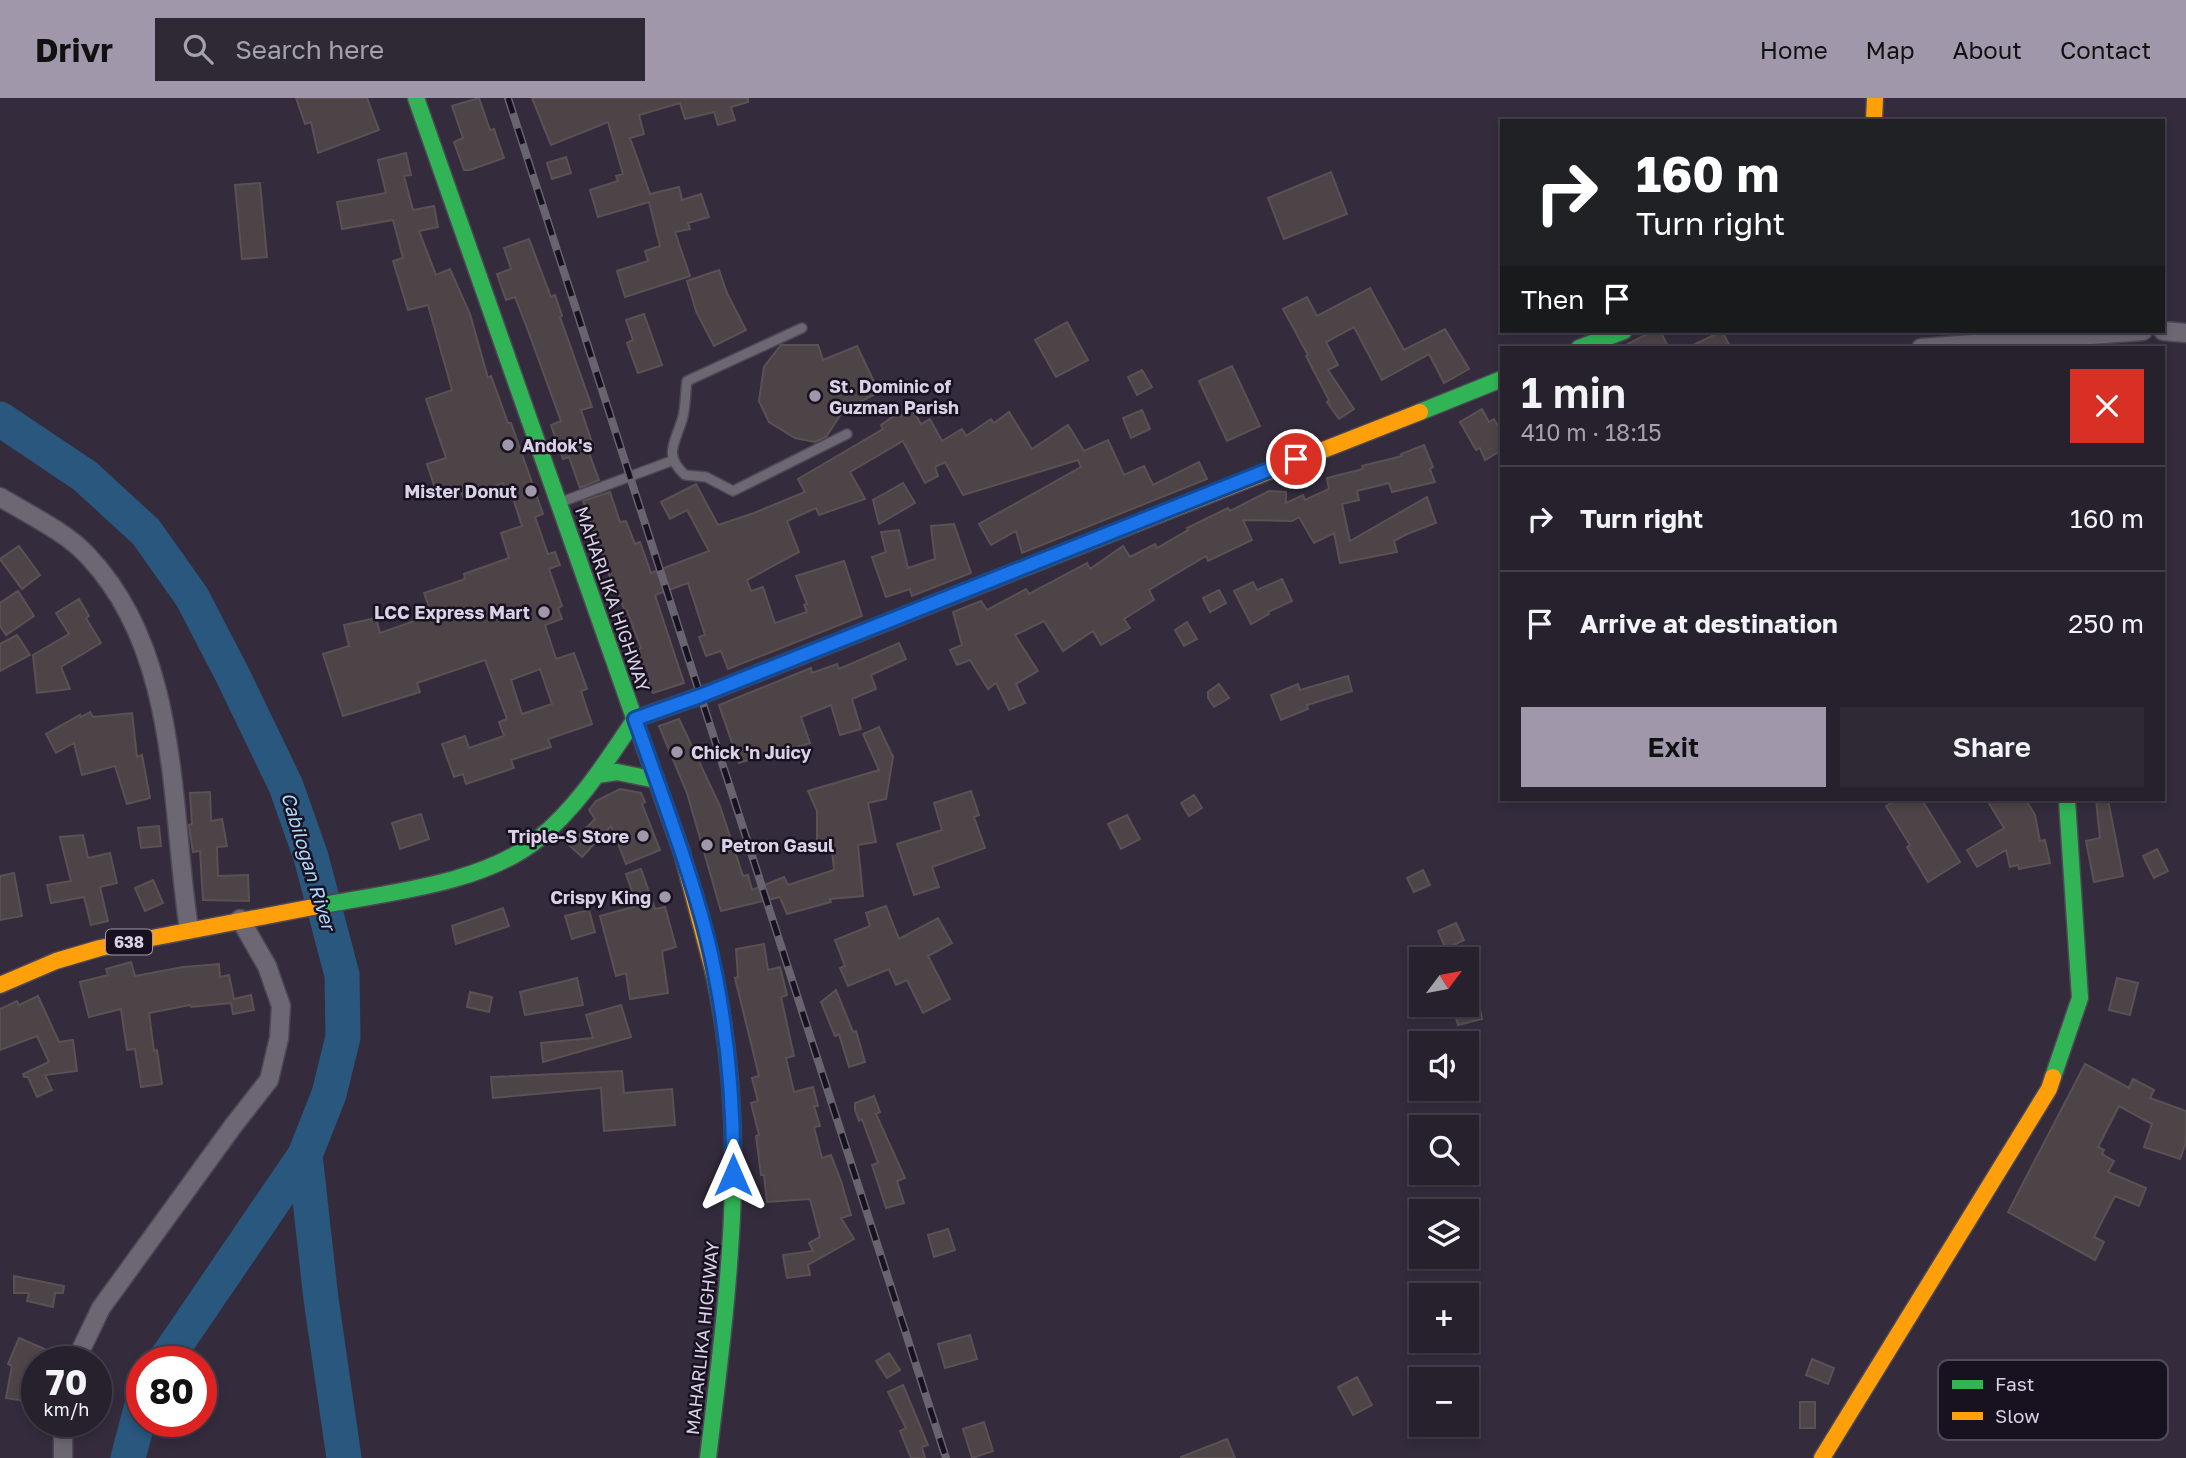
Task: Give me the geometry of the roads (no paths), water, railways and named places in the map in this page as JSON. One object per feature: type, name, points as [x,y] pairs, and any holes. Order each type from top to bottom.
[{"type":"main road","name":"MAHARLIKA HIGHWAY","points":[[416,98],[635,719],[707,938],[724,1023],[734,1123],[732,1248],[708,1458]]},
{"type":"main road","points":[[1874,119],[1875,98]]},
{"type":"main road","points":[[1584,346],[1618,333]]},
{"type":"main road","points":[[635,719],[700,696],[1500,380]]},
{"type":"main road","name":"638","points":[[0,985],[79,954],[189,929],[408,889],[479,871],[519,853],[550,829],[597,775],[635,719]]},
{"type":"main road","points":[[597,775],[617,772],[656,780]]},
{"type":"main road","points":[[1822,1458],[2049,1089],[2080,999],[2067,801]]},
{"type":"street","points":[[2165,331],[2186,333]]},
{"type":"street","points":[[1947,346],[2117,333]]},
{"type":"street","points":[[0,497],[45,524],[88,555],[122,601],[146,654],[165,717],[189,929]]},
{"type":"street","points":[[83,1346],[102,1308],[233,1126],[270,1080],[279,1038],[281,1006],[267,966],[240,919]]},
{"type":"street","points":[[63,1437],[63,1458]]},
{"type":"lane","points":[[803,328],[687,381],[682,419],[671,447],[674,460],[685,475],[706,477],[733,491],[847,434]]},
{"type":"lane","points":[[559,503],[674,460]]},
{"type":"waterway","name":"Cabilogan River","points":[[0,419],[85,476],[146,532],[192,597],[286,786],[311,857],[342,975],[343,1037],[329,1094],[305,1155],[175,1346]]},
{"type":"waterway","points":[[305,1155],[321,1299],[344,1458]]},
{"type":"waterway","name":"Cabilogan River","points":[[128,1458],[134,1437]]},
{"type":"railway","points":[[508,98],[946,1458]]},
{"type":"place","name":"St. Dominic of Guzman Parish","points":[[815,396]]},
{"type":"place","name":"Andok's","points":[[508,445]]},
{"type":"place","name":"Mister Donut","points":[[531,491]]},
{"type":"place","name":"LCC Express Mart","points":[[544,612]]},
{"type":"place","name":"Chick 'n Juicy","points":[[677,752]]},
{"type":"place","name":"Triple-S Store","points":[[643,836]]},
{"type":"place","name":"Petron Gasul","points":[[707,845]]},
{"type":"place","name":"Crispy King","points":[[665,897]]}]
